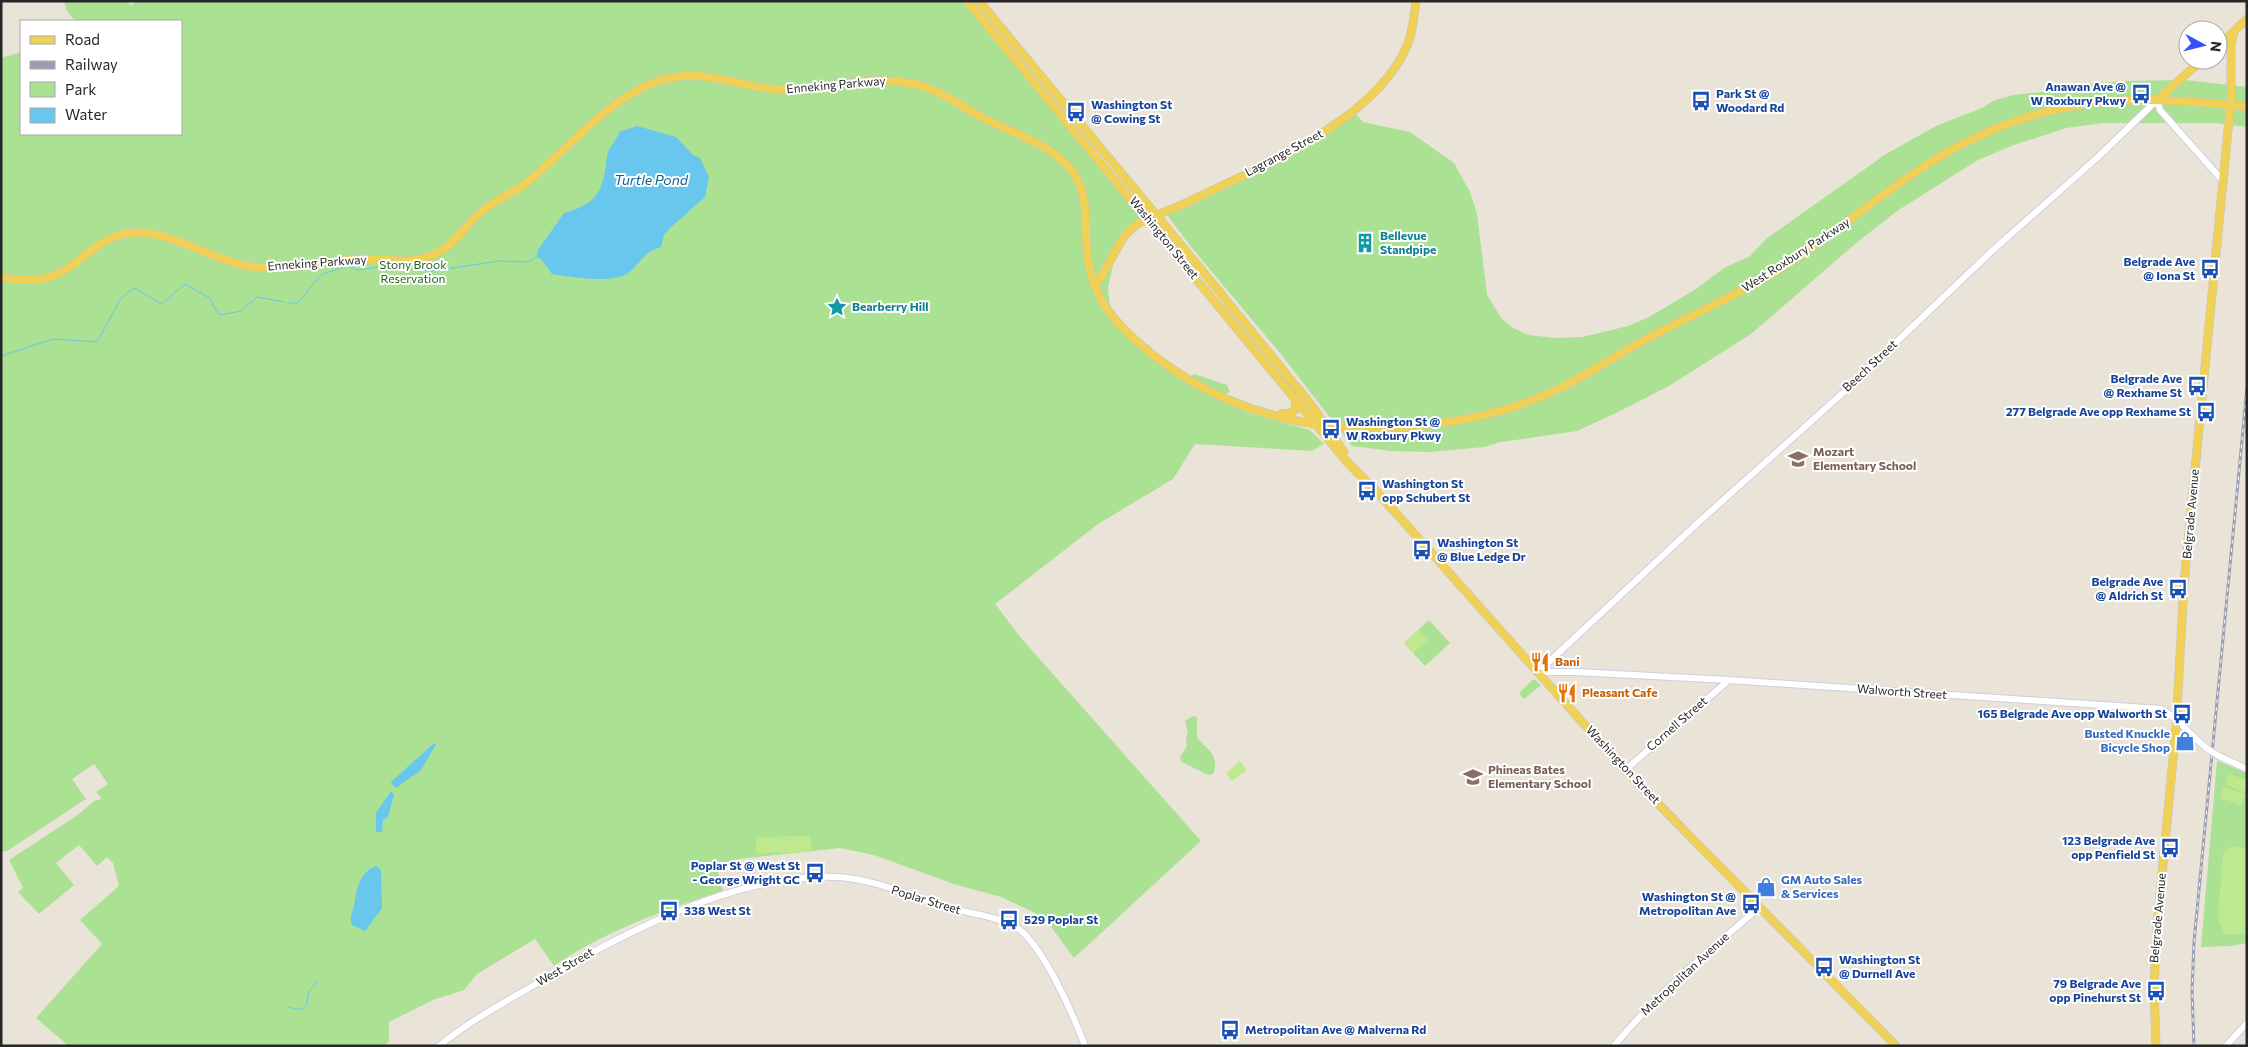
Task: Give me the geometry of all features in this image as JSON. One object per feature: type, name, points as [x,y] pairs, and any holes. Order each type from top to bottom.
[{"type":"main road","name":"Washington Street","points":[[968,1],[1315,425],[1359,475],[1625,770],[1896,1046]]},
{"type":"main road","name":"Washington Street","points":[[979,1],[1288,376],[1325,425],[1359,475]]},
{"type":"main road","name":"Lagrange Street","points":[[1095,284],[1105,273],[1122,238],[1132,227],[1295,150],[1324,133],[1357,106],[1383,82],[1396,66],[1407,45],[1416,1]]},
{"type":"main road","points":[[2228,37],[2247,19]]},
{"type":"main road","name":"Belgrade Avenue","points":[[2156,1046],[2154,1004],[2155,949],[2176,720],[2184,584],[2230,105],[2231,45],[2234,32]]},
{"type":"main road","name":"Beech Street","points":[[2157,100],[2191,70]]},
{"type":"main road","name":"Enneking Parkway","points":[[1,278],[46,279],[57,274],[93,247],[112,237],[139,232],[153,234],[208,254],[251,266],[294,266],[364,259],[418,260],[440,252],[484,209],[525,184],[580,132],[627,97],[652,82],[689,76],[781,90],[887,80],[911,82],[951,97],[980,116],[1044,147],[1069,167],[1077,178],[1084,198],[1088,265],[1102,301],[1114,318],[1170,368],[1218,397],[1256,410],[1315,425]]},
{"type":"main road","name":"West Roxbury Parkway","points":[[1315,425],[1383,428],[1435,424],[1480,416],[1538,398],[1571,382],[1648,338],[1763,279],[1814,246],[1920,169],[1982,134],[2020,118],[2062,107],[2111,100],[2157,100],[2247,107]]},
{"type":"main road","points":[[1256,410],[1287,415],[1295,410],[1296,400]]},
{"type":"street","name":"Beech Street","points":[[1538,672],[1695,526],[1846,390],[1993,250],[2157,100]]},
{"type":"street","points":[[2157,100],[2160,110],[2223,181]]},
{"type":"street","name":"Walworth Street","points":[[1538,672],[1576,672],[1729,680],[2161,709],[2209,750],[2247,769]]},
{"type":"street","name":"Cornell Street","points":[[1625,770],[1729,680]]},
{"type":"street","name":"Poplar Street","points":[[700,904],[737,891],[769,884],[836,877],[855,879],[955,911],[1008,924],[1019,929],[1051,972],[1085,1046]]},
{"type":"street","name":"West Street","points":[[439,1046],[481,1016],[588,953],[642,926],[700,904]]},
{"type":"street","name":"Metropolitan Avenue","points":[[1614,1046],[1644,1013],[1760,906]]},
{"type":"street","points":[[2226,1046],[2247,1023]]},
{"type":"green space","name":"Stony Brook Reservation","points":[[64,1],[125,1],[132,5],[135,1],[961,1],[1027,78],[1147,225],[1139,227],[1130,234],[1113,265],[1108,288],[1110,309],[1156,358],[1238,404],[1248,413],[1310,430],[1324,444],[1312,451],[1195,444],[1173,479],[1098,524],[995,604],[1021,638],[1201,841],[1074,958],[1044,917],[1001,897],[954,884],[874,855],[840,848],[739,859],[716,865],[723,891],[614,932],[593,942],[554,966],[535,939],[477,974],[464,990],[433,1000],[389,1022],[389,1041],[384,1046],[69,1046],[36,1018],[102,944],[80,920],[119,886],[113,863],[107,857],[97,866],[79,845],[56,863],[74,885],[39,914],[18,892],[23,888],[9,860],[79,814],[94,801],[102,799],[96,792],[108,784],[94,764],[72,779],[86,799],[7,851],[1,852],[1,58],[20,52],[20,135],[182,135],[182,20],[74,20],[67,11]]},
{"type":"green space","points":[[2186,80],[2247,87],[2247,127],[2215,123],[2103,123],[2066,128],[2011,146],[1978,160],[1897,211],[1855,244],[1751,334],[1669,386],[1577,431],[1501,442],[1484,447],[1429,452],[1391,451],[1352,446],[1280,353],[1192,248],[1167,215],[1288,157],[1321,138],[1356,114],[1363,122],[1410,132],[1454,163],[1470,192],[1477,214],[1487,295],[1501,318],[1513,328],[1528,335],[1556,338],[1582,337],[1628,326],[1649,317],[1696,289],[1724,268],[1750,256],[1766,239],[1886,154],[1936,126],[1982,108],[1993,101],[2013,95],[2042,92],[2061,86],[2123,81]]},
{"type":"green space","points":[[1194,374],[1227,385],[1230,392],[1220,394],[1209,390],[1191,376]]},
{"type":"green space","points":[[1429,620],[1450,643],[1425,666],[1404,643]]},
{"type":"green space","points":[[1419,630],[1429,640],[1413,653],[1404,643]]},
{"type":"green space","points":[[1534,679],[1541,685],[1524,699],[1519,693]]},
{"type":"green space","points":[[1193,716],[1197,717],[1197,738],[1214,758],[1215,768],[1213,774],[1208,775],[1182,762],[1180,757],[1187,746],[1188,732],[1185,721]]},
{"type":"green space","points":[[1240,761],[1247,770],[1232,781],[1226,773]]},
{"type":"green space","points":[[2217,761],[2247,773],[2247,943],[2230,946],[2201,947]]},
{"type":"green space","points":[[2228,774],[2247,780],[2245,792],[2225,785]]},
{"type":"green space","points":[[2224,787],[2245,794],[2241,805],[2220,798]]},
{"type":"green space","points":[[811,836],[811,852],[756,853],[756,837]]},
{"type":"green space","points":[[2232,846],[2247,848],[2247,934],[2224,934],[2218,917],[2223,853]]},
{"type":"water","name":"Turtle Pond","points":[[637,126],[676,137],[693,155],[700,158],[709,177],[705,197],[670,228],[664,235],[661,247],[642,258],[628,273],[622,276],[603,279],[552,274],[541,259],[537,257],[538,250],[564,213],[586,204],[596,195],[603,181],[608,152],[619,132]]},
{"type":"water","points":[[433,744],[436,744],[421,770],[396,788],[391,783],[392,781]]},
{"type":"water","points":[[391,791],[394,795],[388,817],[383,820],[382,832],[376,832],[376,813]]},
{"type":"water","points":[[376,866],[380,869],[381,873],[382,908],[365,931],[352,925],[351,915],[359,883],[365,873]]},
{"type":"waterway","points":[[288,303],[298,303],[322,274],[348,266],[357,270],[380,267],[432,271],[499,261],[527,262],[537,257]]},
{"type":"waterway","points":[[1,356],[53,339],[97,342],[121,298],[134,288],[162,304],[185,284],[211,299],[220,315],[241,311],[257,297],[284,302]]},
{"type":"waterway","points":[[289,1007],[295,1009],[305,1007],[309,991],[317,982]]},
{"type":"railway","points":[[2194,1046],[2192,991],[2194,942],[2247,388]]},
{"type":"place","name":"Anawan Ave @ W Roxbury Pkwy","points":[[2141,94]]},
{"type":"place","name":"Park St @ Woodard Rd","points":[[1701,101]]},
{"type":"place","name":"Washington St @ Cowing St","points":[[1076,112]]},
{"type":"place","name":"Bellevue Standpipe","points":[[1365,243]]},
{"type":"place","name":"Belgrade Ave @ Iona St","points":[[2210,269]]},
{"type":"place","name":"Bearberry Hill","points":[[837,307]]},
{"type":"place","name":"Belgrade Ave @ Rexhame St","points":[[2197,386]]},
{"type":"place","name":"277 Belgrade Ave opp Rexhame St","points":[[2206,412]]},
{"type":"place","name":"Washington St @ W Roxbury Pkwy","points":[[1331,429]]},
{"type":"place","name":"Mozart Elementary School","points":[[1798,459]]},
{"type":"place","name":"Washington St opp Schubert St","points":[[1367,491]]},
{"type":"place","name":"Washington St @ Blue Ledge Dr","points":[[1422,550]]},
{"type":"place","name":"Belgrade Ave @ Aldrich St","points":[[2178,589]]},
{"type":"place","name":"Bani","points":[[1540,662]]},
{"type":"place","name":"Pleasant Cafe","points":[[1567,693]]},
{"type":"place","name":"165 Belgrade Ave opp Walworth St","points":[[2182,714]]},
{"type":"place","name":"Busted Knuckle Bicycle Shop","points":[[2185,741]]},
{"type":"place","name":"Phineas Bates Elementary School","points":[[1473,777]]},
{"type":"place","name":"123 Belgrade Ave opp Penfield St","points":[[2170,848]]},
{"type":"place","name":"Poplar St @ West St - George Wright GC","points":[[815,873]]},
{"type":"place","name":"GM Auto Sales & Services","points":[[1766,887]]},
{"type":"place","name":"Washington St @ Metropolitan Ave","points":[[1751,904]]},
{"type":"place","name":"338 West St","points":[[669,911]]},
{"type":"place","name":"529 Poplar St","points":[[1009,920]]},
{"type":"place","name":"Washington St @ Durnell Ave","points":[[1824,967]]},
{"type":"place","name":"79 Belgrade Ave opp Pinehurst St","points":[[2156,991]]},
{"type":"place","name":"Metropolitan Ave @ Malverna Rd","points":[[1230,1030]]}]
